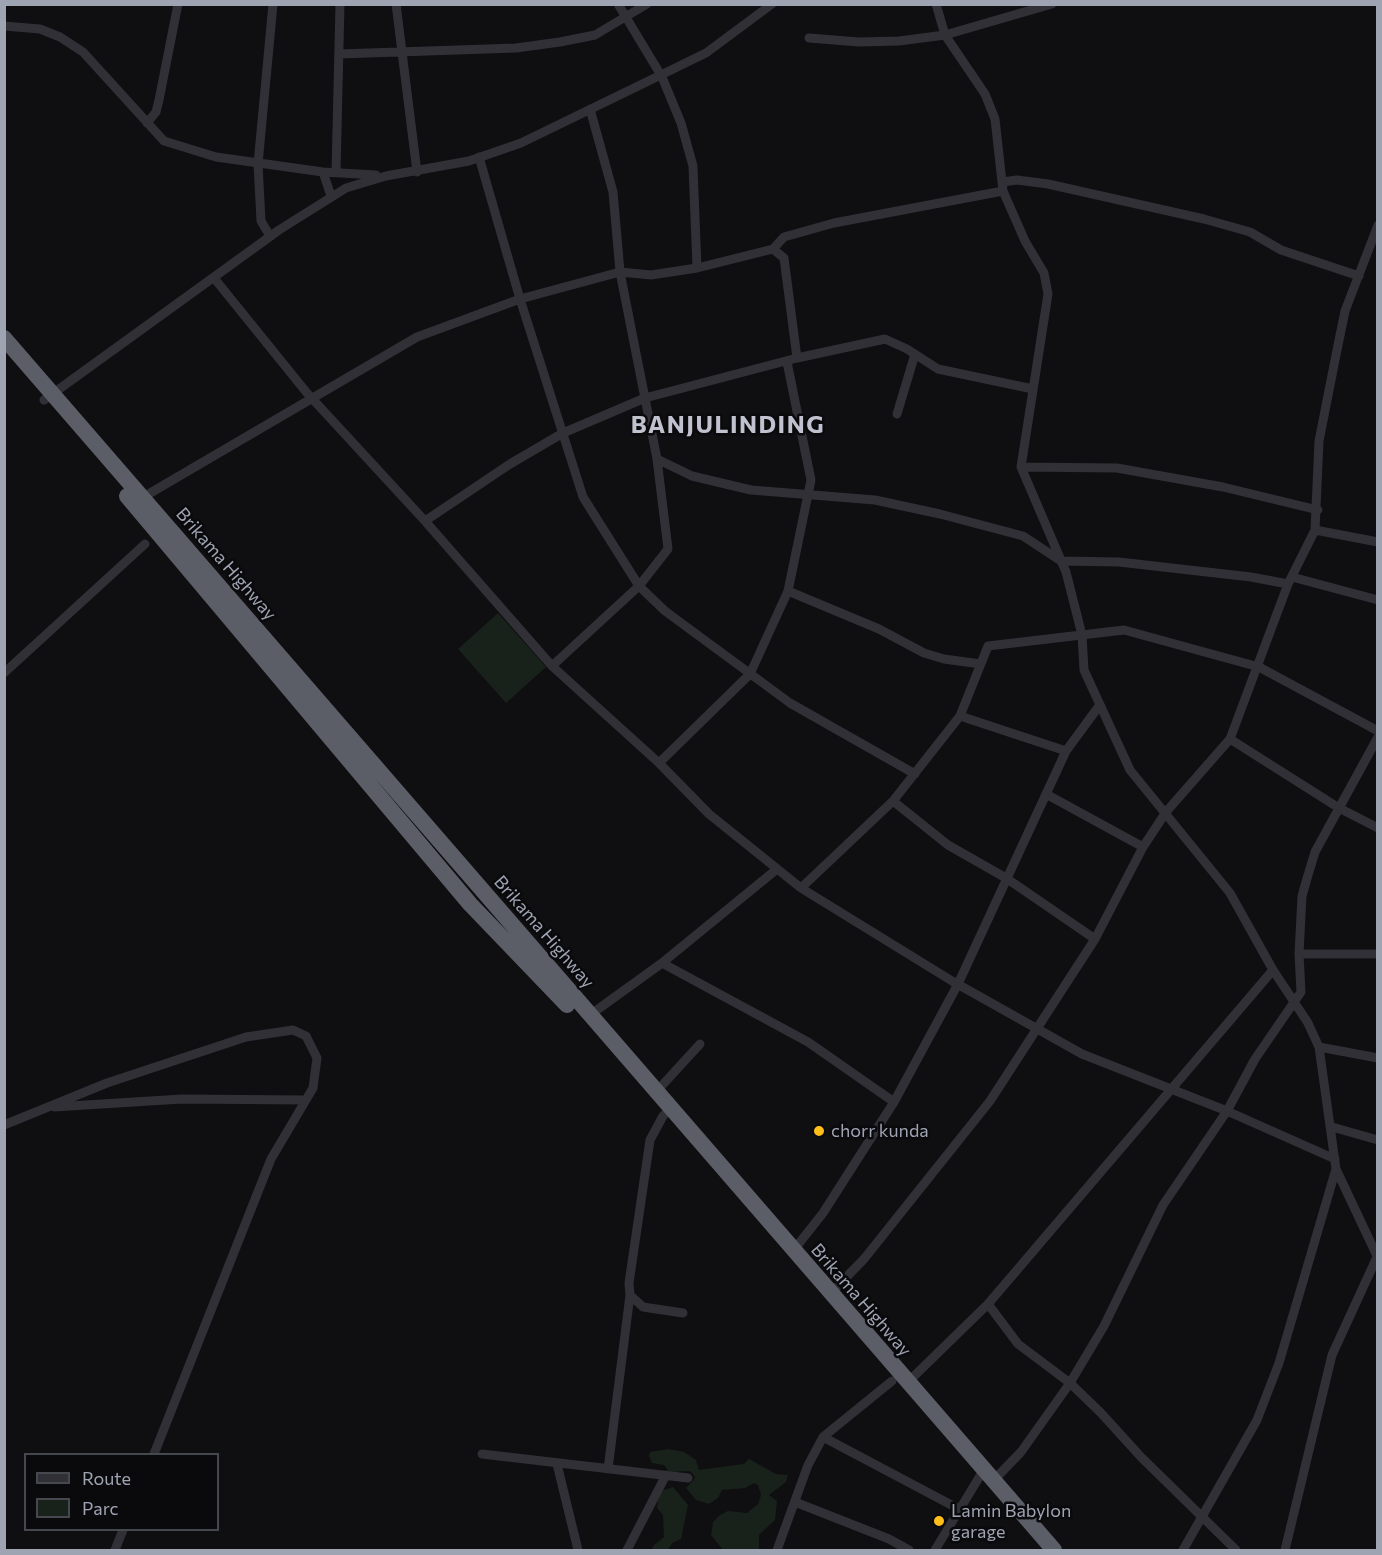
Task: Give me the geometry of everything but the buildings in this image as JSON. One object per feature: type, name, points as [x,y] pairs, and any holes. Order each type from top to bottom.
[{"type":"highway","name":"Brikama Highway","points":[[4,338],[48,397],[137,500],[656,1092],[666,1113],[958,1450],[1054,1551]]},
{"type":"highway","name":"Brikama Highway","points":[[4,355],[48,397]]},
{"type":"highway","name":"Brikama Highway","points":[[137,500],[470,904],[559,996],[793,1251],[900,1382]]},
{"type":"highway","name":"Brikama Highway","points":[[984,1477],[1039,1551]]},
{"type":"street","points":[[147,123],[156,112],[178,4]]},
{"type":"street","points":[[270,236],[261,221],[258,164],[273,4]]},
{"type":"street","points":[[336,172],[340,4]]},
{"type":"street","points":[[396,4],[417,172]]},
{"type":"street","points":[[618,4],[662,77],[681,123],[693,166],[697,268]]},
{"type":"street","points":[[339,54],[516,48],[560,42],[595,35],[647,4]]},
{"type":"street","points":[[48,397],[270,236],[345,188],[386,176],[417,172],[479,157],[521,142],[662,77],[706,53],[772,4]]},
{"type":"street","points":[[936,4],[945,36],[985,94],[992,111],[1003,186],[1025,241],[1044,273],[1048,294],[1021,466],[1061,561],[1082,635],[1084,670],[1131,770],[1230,893],[1273,970],[1294,1000],[1319,1047],[1336,1164],[1377,1257],[1332,1355],[1284,1551]]},
{"type":"street","points":[[809,38],[859,42],[945,36],[1052,4]]},
{"type":"street","points":[[4,26],[40,29],[60,37],[83,52],[164,141],[216,157],[258,164],[324,172],[386,176]]},
{"type":"street","points":[[552,666],[639,586],[668,549],[657,459],[620,272],[613,192],[590,109]]},
{"type":"street","points":[[479,157],[520,298],[583,497],[639,586],[665,611],[790,704],[915,774]]},
{"type":"street","points":[[324,172],[332,196]]},
{"type":"street","points":[[137,500],[417,337],[520,298],[620,272],[651,275],[697,268],[773,249],[784,237],[834,223],[1003,186],[1017,180],[1048,184],[1204,219],[1250,232],[1281,250],[1359,276]]},
{"type":"street","points":[[830,1294],[864,1259],[990,1101],[1095,939],[1143,847],[1166,813],[1230,739],[1290,580],[1316,530],[1319,441],[1345,311],[1377,225]]},
{"type":"street","points":[[773,249],[784,258],[797,358]]},
{"type":"street","points":[[214,278],[311,398],[425,521],[552,666],[659,763],[709,814],[801,888],[958,984],[1038,1027],[1082,1054],[1227,1111],[1336,1164]]},
{"type":"street","points":[[425,521],[510,464],[563,433],[645,398],[797,358],[885,339],[938,369],[1033,389]]},
{"type":"street","points":[[897,414],[915,354]]},
{"type":"street","points":[[659,763],[750,674],[788,591],[811,480],[787,362]]},
{"type":"street","points":[[657,459],[692,476],[751,490],[875,500],[1023,536],[1061,561],[1119,562],[1290,580],[1377,600]]},
{"type":"street","points":[[1021,466],[1117,468],[1223,487],[1318,510]]},
{"type":"street","points":[[1316,530],[1377,542]]},
{"type":"street","points":[[4,673],[145,544]]},
{"type":"street","points":[[788,591],[879,629],[924,653],[944,659],[981,664]]},
{"type":"street","points":[[801,888],[893,801],[960,716],[988,646],[1124,630],[1259,667],[1377,731]]},
{"type":"street","points":[[793,1251],[823,1213],[894,1102],[958,984],[1066,751],[1100,706]]},
{"type":"street","points":[[960,716],[1066,751]]},
{"type":"street","points":[[935,1551],[959,1509],[984,1477],[1021,1452],[1070,1383],[1104,1326],[1163,1204],[1227,1111],[1255,1059],[1301,992],[1299,954],[1302,896],[1308,875],[1315,852],[1377,737]]},
{"type":"street","points":[[1230,739],[1340,808],[1377,828]]},
{"type":"street","points":[[1046,794],[1143,847]]},
{"type":"street","points":[[893,801],[948,845],[1006,878],[1095,939]]},
{"type":"street","points":[[590,1015],[662,963],[777,869]]},
{"type":"street","points":[[1299,954],[1377,954]]},
{"type":"street","points":[[662,963],[808,1042],[894,1102]]},
{"type":"street","points":[[777,1551],[823,1437],[900,1382],[988,1304],[1273,970]]},
{"type":"street","points":[[4,1125],[184,1055],[246,1037],[293,1030],[306,1036],[317,1058],[313,1088],[271,1159],[155,1453]]},
{"type":"street","points":[[656,1092],[700,1044]]},
{"type":"street","points":[[1319,1047],[1377,1058]]},
{"type":"street","points":[[43,1108],[182,1099],[306,1101]]},
{"type":"street","points":[[608,1469],[630,1295],[629,1283],[650,1140],[666,1113]]},
{"type":"street","points":[[1332,1127],[1377,1140]]},
{"type":"street","points":[[1183,1551],[1257,1420],[1279,1363],[1336,1164]]},
{"type":"street","points":[[630,1295],[643,1307],[682,1313]]},
{"type":"street","points":[[988,1304],[1018,1344],[1070,1383],[1236,1551]]},
{"type":"street","points":[[823,1437],[959,1509]]},
{"type":"street","points":[[482,1454],[688,1478]]},
{"type":"street","points":[[557,1464],[561,1489],[573,1523],[578,1551]]},
{"type":"street","points":[[627,1551],[666,1475]]},
{"type":"street","points":[[795,1502],[889,1539],[909,1551]]},
{"type":"street","points":[[115,1551],[123,1531]]},
{"type":"green space","points":[[498,613],[546,667],[506,703],[458,649]]},
{"type":"green space","points":[[669,1449],[684,1452],[696,1460],[699,1470],[744,1464],[749,1459],[776,1474],[788,1475],[786,1482],[769,1495],[777,1501],[775,1520],[759,1535],[759,1550],[723,1550],[711,1535],[713,1522],[720,1515],[728,1511],[747,1513],[758,1504],[761,1495],[758,1485],[754,1483],[745,1488],[722,1490],[718,1498],[709,1504],[696,1500],[686,1488],[695,1478],[693,1474],[689,1471],[669,1472],[664,1465],[652,1463],[650,1452]]},
{"type":"green space","points":[[673,1487],[688,1505],[681,1539],[672,1543],[668,1550],[652,1550],[654,1545],[664,1537],[663,1515],[657,1508],[659,1495],[661,1491]]},
{"type":"place","name":"chorr kunda","points":[[819,1131]]},
{"type":"place","name":"Lamin Babylon garage","points":[[939,1521]]},
{"type":"district","name":"BANJULINDING","points":[[728,425]]}]
